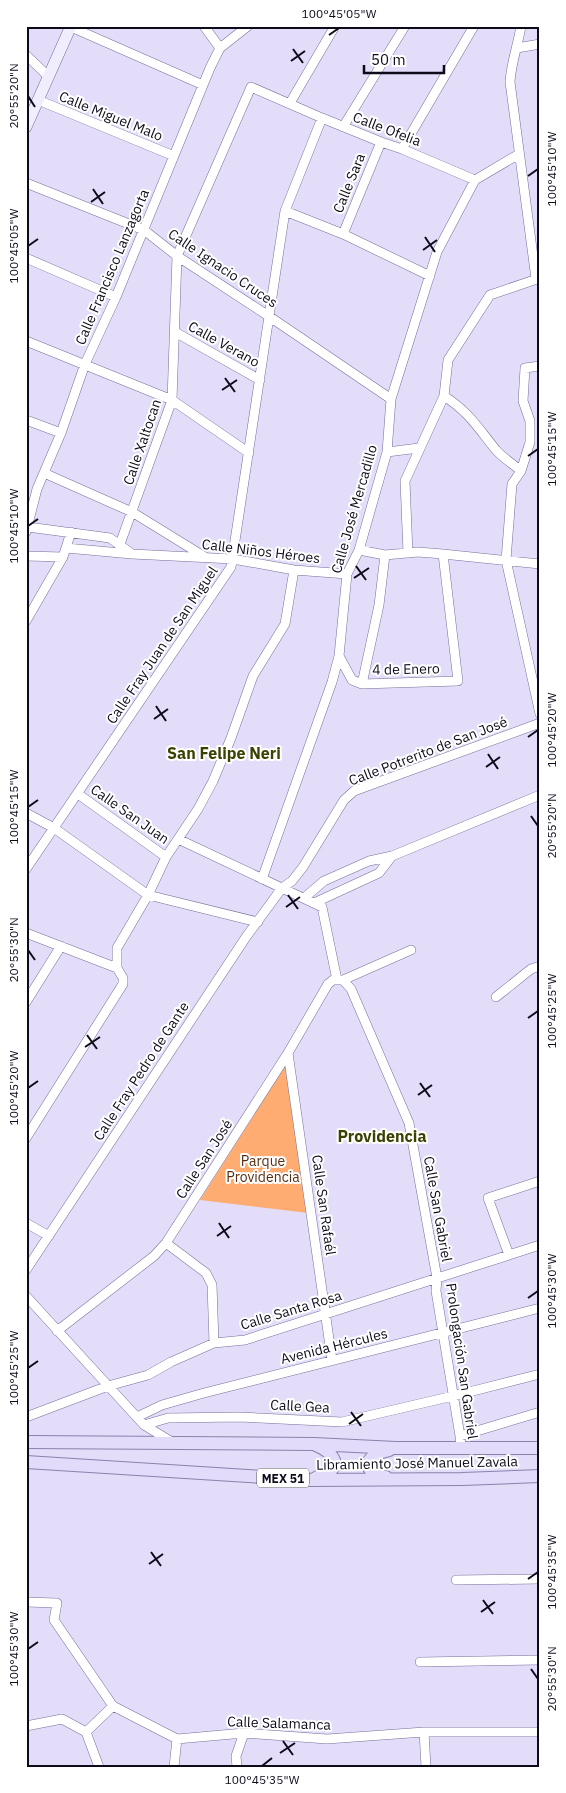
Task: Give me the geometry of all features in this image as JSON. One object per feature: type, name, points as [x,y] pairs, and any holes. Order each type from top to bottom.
[{"type":"main road","name":"Libramiento José Manuel Zavala","points":[[26,1442],[314,1444],[396,1448],[460,1442],[540,1448]]},
{"type":"main road","points":[[311,1480],[332,1469],[335,1463],[334,1457],[328,1450],[314,1444]]},
{"type":"main road","points":[[396,1448],[375,1454],[368,1462],[368,1467],[377,1475],[398,1480]]},
{"type":"main road","name":"Libramiento José Manuel Zavala","points":[[26,1462],[311,1480],[398,1480],[540,1476]]},
{"type":"street","points":[[204,26],[220,48]]},
{"type":"street","name":"Calle Francisco Lanzagorta","points":[[27,530],[30,501],[44,473],[85,364],[116,297],[203,85],[220,48],[248,26]]},
{"type":"street","points":[[290,103],[335,26]]},
{"type":"street","points":[[343,127],[405,26]]},
{"type":"street","points":[[402,148],[474,26]]},
{"type":"street","points":[[408,553],[405,481],[444,396],[448,360],[490,296],[538,278],[510,82],[510,68],[517,48],[521,26]]},
{"type":"street","points":[[26,127],[71,27],[203,85]]},
{"type":"street","points":[[517,48],[540,44]]},
{"type":"street","points":[[26,55],[49,77]]},
{"type":"street","name":"Calle Ofelia","points":[[177,256],[251,87],[343,127],[380,142],[402,148],[476,180]]},
{"type":"street","name":"Calle Miguel Malo","points":[[38,100],[174,156]]},
{"type":"street","name":"Calle Fray Juan de San Miguel","points":[[26,870],[231,567],[285,211],[322,118]]},
{"type":"street","name":"Calle Sara","points":[[343,234],[380,142]]},
{"type":"street","points":[[476,180],[519,154]]},
{"type":"street","name":"Calle José Mercadillo","points":[[262,878],[332,682],[339,656],[348,574],[359,550],[387,452],[391,399],[437,252],[476,180]]},
{"type":"street","name":"Calle Ignacio Cruces","points":[[26,183],[144,230],[177,256],[391,399]]},
{"type":"street","points":[[285,211],[343,234],[430,276]]},
{"type":"street","name":"Calle Xaltocan","points":[[120,544],[172,400],[177,256]]},
{"type":"street","points":[[26,258],[116,297]]},
{"type":"street","name":"Calle Verano","points":[[175,332],[260,380]]},
{"type":"street","points":[[26,341],[172,400],[249,454]]},
{"type":"street","points":[[540,366],[525,368],[523,401],[530,421],[530,442],[521,471],[512,484],[506,560],[540,714]]},
{"type":"street","points":[[444,396],[460,406],[472,418],[498,452],[521,471]]},
{"type":"street","points":[[26,420],[60,433]]},
{"type":"street","points":[[387,452],[419,448]]},
{"type":"street","points":[[44,473],[132,512],[208,558]]},
{"type":"street","points":[[27,530],[71,532],[110,538],[132,554]]},
{"type":"street","points":[[26,620],[63,557],[71,532]]},
{"type":"street","name":"Calle Niños Héroes","points":[[66,548],[132,554],[233,559],[294,570],[348,574]]},
{"type":"street","points":[[359,550],[385,555],[408,553],[443,554],[540,564]]},
{"type":"street","name":"4 de Enero","points":[[339,656],[352,680],[362,684],[458,682],[443,554]]},
{"type":"street","points":[[362,684],[379,605],[385,555]]},
{"type":"street","points":[[26,556],[63,557]]},
{"type":"street","points":[[26,1138],[123,984],[117,968],[117,948],[148,895],[166,857],[198,809],[213,781],[231,738],[253,676],[285,624],[294,570]]},
{"type":"street","name":"Calle Potrerito de San José","points":[[282,888],[292,881],[303,867],[344,800],[354,792],[540,722]]},
{"type":"street","name":"Calle San Juan","points":[[78,794],[166,857]]},
{"type":"street","points":[[304,898],[324,881],[369,861],[392,856],[540,795]]},
{"type":"street","points":[[26,813],[54,828],[148,895],[258,922]]},
{"type":"street","points":[[178,840],[314,903],[379,873],[392,856]]},
{"type":"street","name":"Calle Fray Pedro de Gante","points":[[26,1270],[282,888]]},
{"type":"street","name":"Calle San Gabriel","points":[[314,903],[322,907],[340,980],[351,989],[409,1124],[437,1278]]},
{"type":"street","points":[[26,933],[117,968]]},
{"type":"street","points":[[26,1002],[61,946]]},
{"type":"street","points":[[340,980],[411,950]]},
{"type":"street","points":[[496,997],[531,969],[540,966]]},
{"type":"street","name":"Calle San José","points":[[57,1331],[154,1256],[166,1243],[288,1053],[328,984],[333,980],[340,980]]},
{"type":"street","name":"Calle San Rafaél","points":[[288,1053],[332,1360]]},
{"type":"street","points":[[509,1255],[488,1198],[540,1181]]},
{"type":"street","points":[[26,1223],[49,1236]]},
{"type":"street","points":[[166,1243],[206,1273],[212,1285],[214,1343]]},
{"type":"street","name":"Calle Santa Rosa","points":[[26,1417],[108,1386],[148,1375],[171,1362],[214,1343],[245,1340],[540,1245]]},
{"type":"street","name":"Prolongación San Gabriel","points":[[437,1278],[436,1291],[460,1442]]},
{"type":"street","points":[[26,1296],[144,1425],[174,1443]]},
{"type":"street","name":"Avenida Hércules","points":[[137,1417],[162,1404],[540,1308]]},
{"type":"street","name":"Calle Gea","points":[[144,1425],[168,1418],[239,1416],[342,1422],[540,1374]]},
{"type":"street","points":[[460,1442],[540,1412]]},
{"type":"street","points":[[523,1417],[540,1418]]},
{"type":"street","points":[[456,1580],[540,1579]]},
{"type":"street","points":[[26,1602],[57,1603],[54,1620],[113,1706],[177,1739],[174,1767]]},
{"type":"street","points":[[420,1662],[540,1660]]},
{"type":"street","points":[[86,1732],[113,1706]]},
{"type":"street","points":[[26,1726],[62,1719],[86,1732],[99,1767]]},
{"type":"street","points":[[424,1732],[426,1767]]},
{"type":"street","name":"Calle Salamanca","points":[[177,1739],[244,1733],[327,1739],[424,1732],[540,1732]]},
{"type":"street","points":[[237,1767],[236,1756],[244,1733]]},
{"type":"green space","name":"Parque Providencia","points":[[286,1064],[308,1213],[200,1200]]},
{"type":"district","name":"San Felipe Neri","points":[[224,753]]},
{"type":"district","name":"Providencia","points":[[382,1136]]}]
